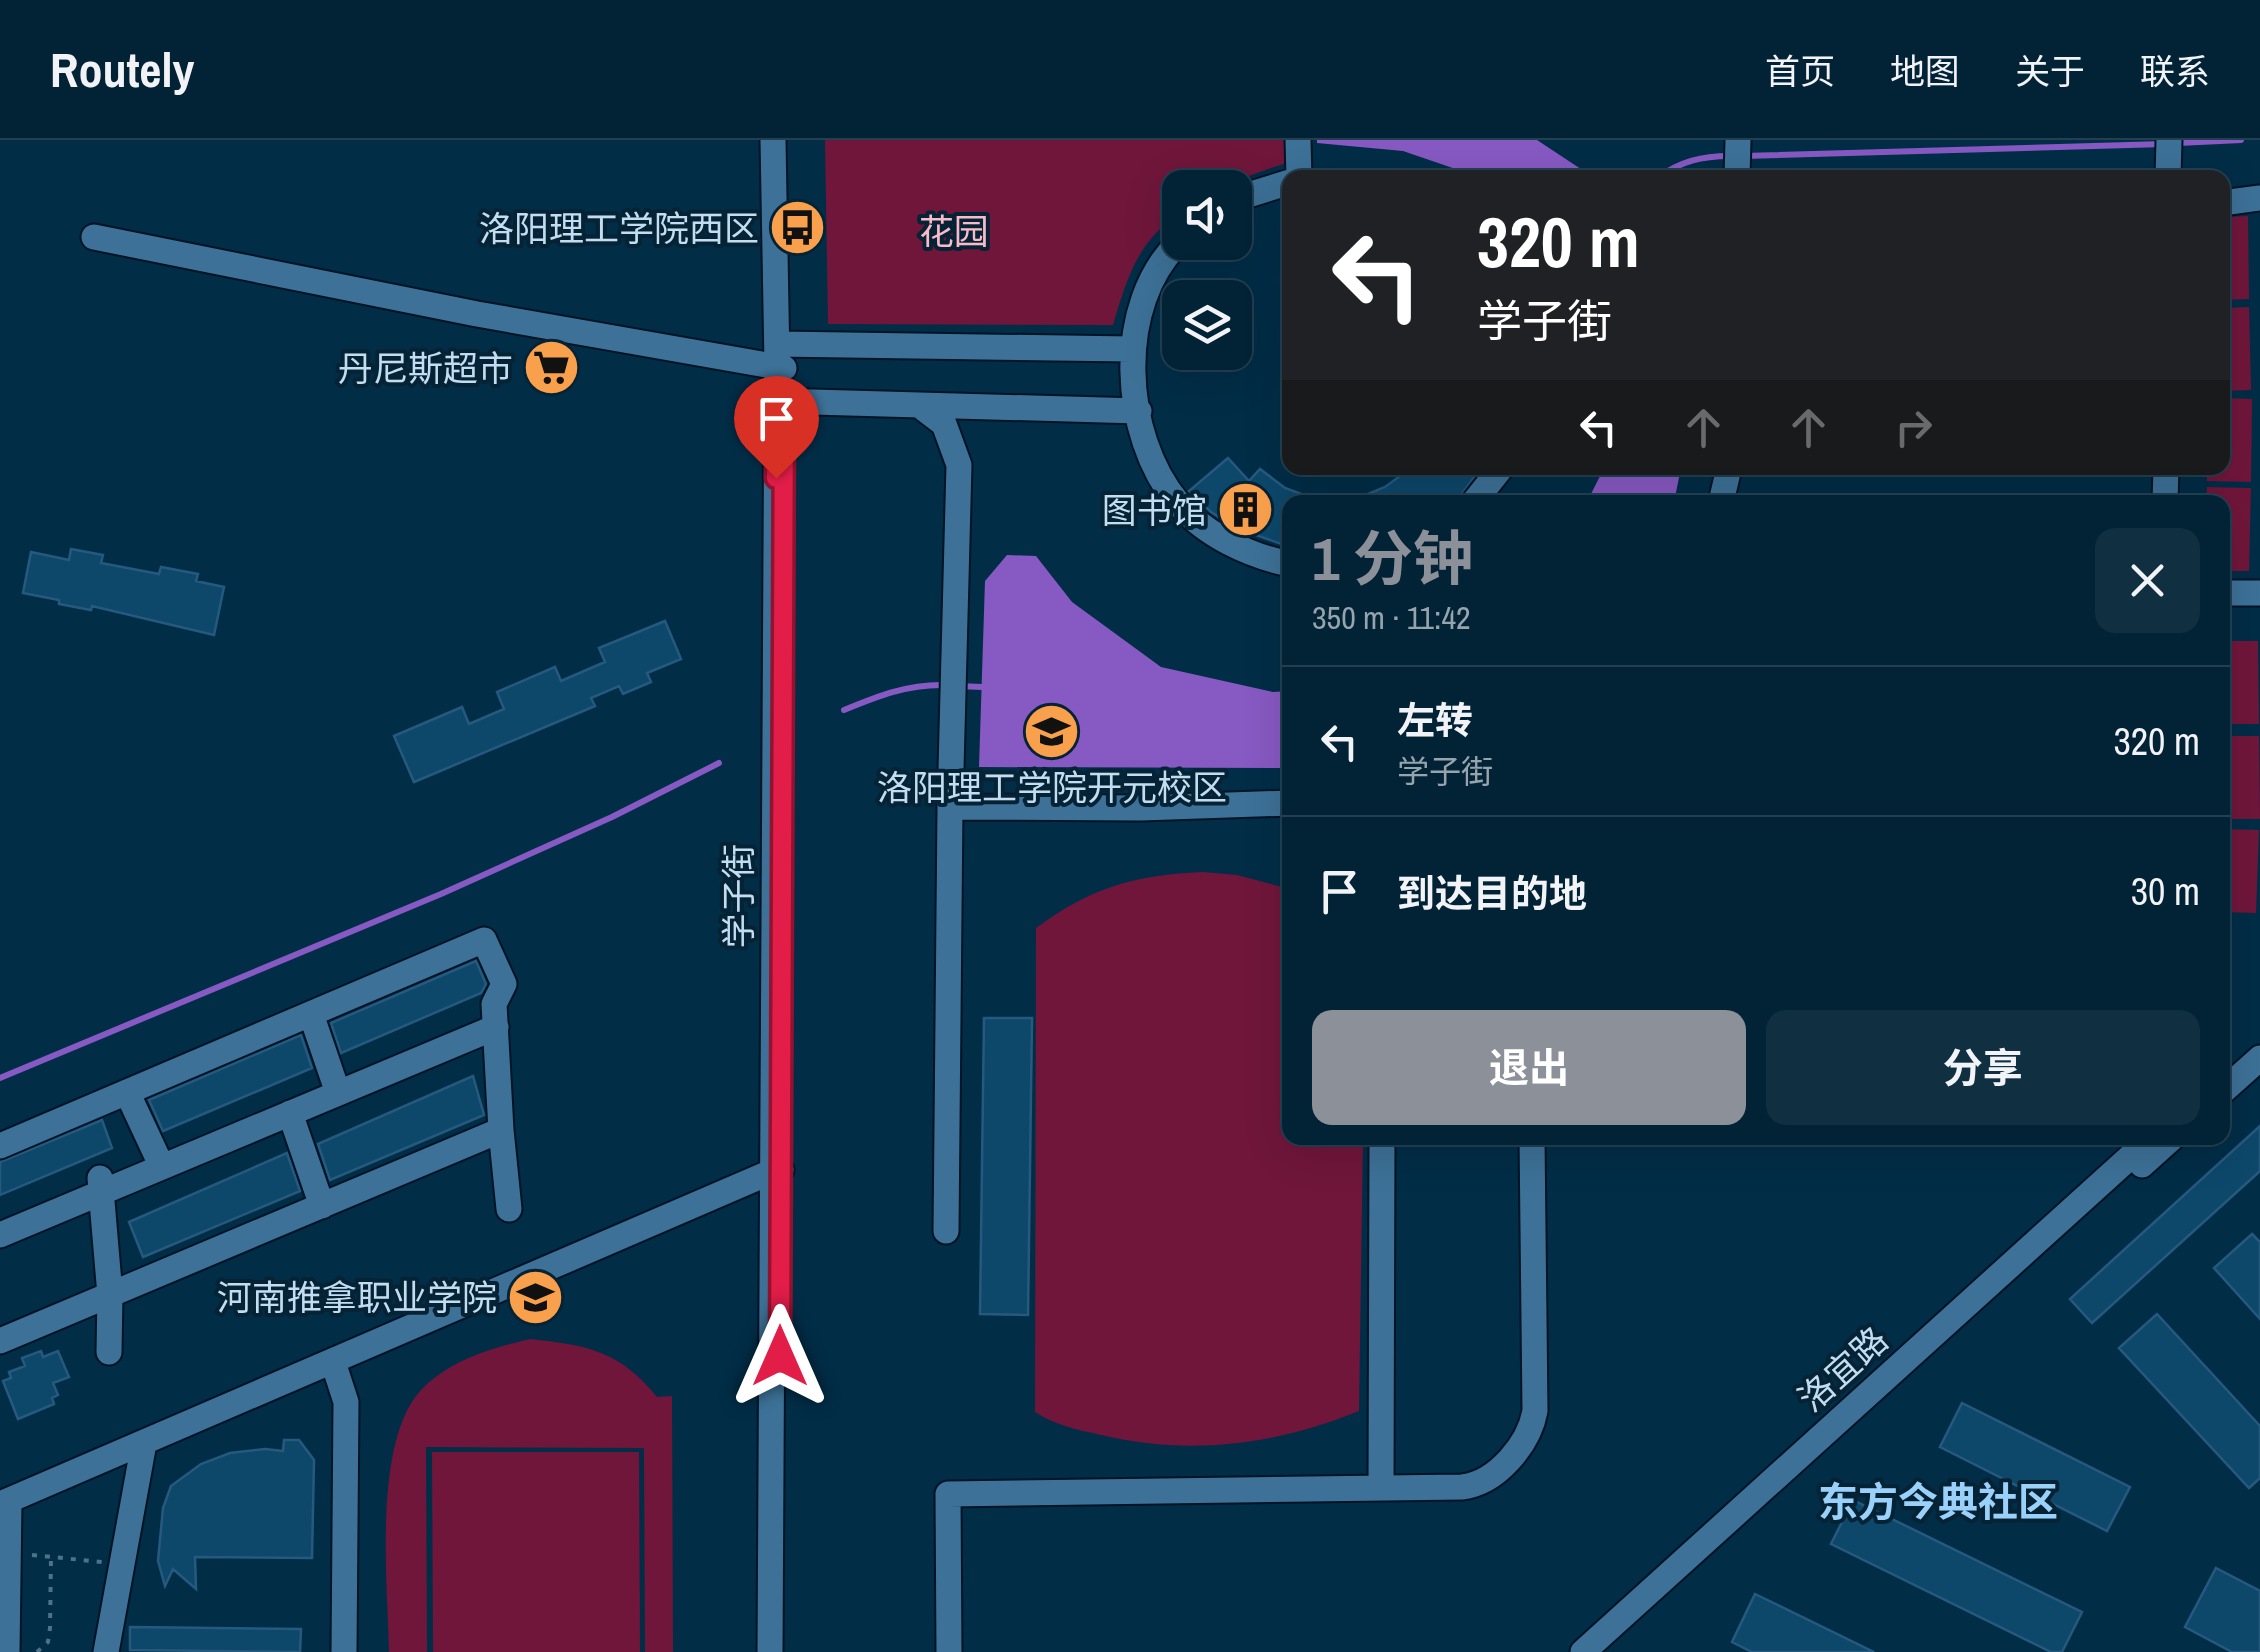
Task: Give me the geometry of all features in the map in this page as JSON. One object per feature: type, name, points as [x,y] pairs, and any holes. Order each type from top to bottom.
[{"type":"street","name":"学子街","points":[[770,1652],[781,401],[776,140]]},
{"type":"street","points":[[1298,140],[1299,170]]},
{"type":"street","points":[[1737,170],[1738,140]]},
{"type":"street","points":[[2168,170],[2169,140]]},
{"type":"street","points":[[1252,194],[1282,184]]},
{"type":"street","points":[[2230,202],[2260,198]]},
{"type":"street","points":[[94,238],[780,356],[1131,349]]},
{"type":"street","points":[[1164,260],[1148,287],[1131,349],[1149,451],[1180,506],[1236,546],[1282,561]]},
{"type":"street","points":[[781,401],[1139,411]]},
{"type":"street","points":[[920,405],[944,424],[959,464],[950,807],[946,1231]]},
{"type":"street","points":[[1480,495],[1496,475]]},
{"type":"street","points":[[2230,593],[2260,593]]},
{"type":"street","points":[[950,807],[1141,808],[1282,802]]},
{"type":"street","points":[[0,1146],[484,940],[504,984],[494,1004],[509,1209]]},
{"type":"street","points":[[310,1014],[338,1093]]},
{"type":"street","points":[[0,1235],[101,1185],[162,1167],[496,1027]]},
{"type":"street","points":[[2230,1065],[2260,1038]]},
{"type":"street","points":[[2230,1085],[2260,1058]]},
{"type":"street","points":[[127,1092],[162,1167]]},
{"type":"street","points":[[290,1114],[322,1206]]},
{"type":"street","points":[[0,1341],[502,1130]]},
{"type":"street","points":[[1381,1488],[1382,1145]]},
{"type":"street","points":[[949,1652],[948,1494],[1462,1487],[1481,1484],[1493,1475],[1528,1434],[1535,1411],[1532,1145]]},
{"type":"street","name":"洛宜路","points":[[1582,1652],[2143,1145]]},
{"type":"street","name":"洛宜路","points":[[1604,1652],[2164,1145]]},
{"type":"street","name":"学子街","points":[[776,1171],[779,1652]]},
{"type":"street","points":[[7,1652],[4,1502],[776,1171]]},
{"type":"street","points":[[101,1185],[110,1295],[110,1352]]},
{"type":"street","points":[[333,1362],[346,1402],[344,1652]]},
{"type":"street","points":[[106,1652],[144,1443]]},
{"type":"path","points":[[8,1553],[122,1563]]},
{"type":"path","points":[[37,1652],[48,1642],[51,1557]]},
{"type":"green space","name":"花园","points":[[825,140],[1286,140],[1286,163],[1252,175],[1252,170],[1162,170],[1162,227],[1136,262],[1113,325],[828,324]]},
{"type":"green space","points":[[2248,216],[2249,299],[2230,300],[2230,217]]},
{"type":"green space","points":[[2249,307],[2251,390],[2230,391],[2230,308]]},
{"type":"green space","points":[[2230,398],[2252,399],[2251,482],[2207,481],[2207,475],[2230,475]]},
{"type":"green space","points":[[2207,487],[2251,488],[2249,571],[2230,571],[2230,495],[2206,495]]},
{"type":"green space","points":[[2230,641],[2258,641],[2259,724],[2230,724]]},
{"type":"green space","points":[[2230,736],[2259,736],[2260,819],[2230,819]]},
{"type":"green space","points":[[2230,829],[2259,830],[2256,913],[2230,912]]},
{"type":"green space","points":[[1203,872],[1237,875],[1282,887],[1282,1145],[1363,1145],[1359,1411],[1296,1432],[1232,1444],[1167,1445],[1084,1431],[1035,1412],[1036,928],[1095,893],[1156,876]]},
{"type":"green space","points":[[530,1339],[601,1353],[630,1369],[657,1397],[672,1396],[673,1652],[645,1652],[644,1448],[426,1447],[427,1652],[389,1652],[386,1550],[390,1473],[397,1438],[409,1408],[426,1385],[462,1361]]},
{"type":"green space","points":[[432,1452],[639,1452],[640,1652],[433,1652]]},
{"type":"shaded area","points":[[1537,140],[1582,170],[1459,170],[1403,151],[1317,143]]},
{"type":"shaded area","points":[[1600,475],[1680,475],[1675,495],[1590,495]]},
{"type":"shaded area","points":[[1007,555],[1036,556],[1072,602],[1161,667],[1282,691],[1282,768],[979,767],[985,581]]},
{"type":"building","points":[[1228,458],[1249,481],[1260,469],[1285,488],[1304,495],[1282,495],[1282,544],[1236,528],[1189,491]]},
{"type":"building","points":[[1401,475],[1476,475],[1461,495],[1366,495]]},
{"type":"building","points":[[71,549],[103,555],[101,563],[159,574],[161,567],[198,574],[196,581],[224,587],[214,635],[92,606],[91,610],[59,604],[59,600],[23,593],[31,552],[69,560]]},
{"type":"building","points":[[665,621],[681,659],[647,673],[651,682],[623,694],[619,686],[591,698],[595,706],[414,782],[394,736],[462,707],[469,724],[504,709],[497,692],[555,667],[561,681],[605,662],[599,648]]},
{"type":"building","points":[[476,961],[486,984],[481,993],[341,1053],[331,1023]]},
{"type":"building","points":[[984,1018],[1032,1018],[1028,1315],[980,1314]]},
{"type":"building","points":[[301,1035],[312,1068],[163,1131],[149,1100]]},
{"type":"building","points":[[473,1076],[484,1115],[330,1180],[318,1144]]},
{"type":"building","points":[[102,1120],[112,1148],[0,1195],[0,1162]]},
{"type":"building","points":[[2260,1126],[2260,1171],[2092,1323],[2070,1299]]},
{"type":"building","points":[[287,1153],[300,1191],[143,1257],[129,1222]]},
{"type":"building","points":[[2252,1234],[2260,1242],[2260,1319],[2214,1268]]},
{"type":"building","points":[[2157,1314],[2260,1426],[2260,1478],[2249,1488],[2119,1348]]},
{"type":"building","points":[[41,1351],[43,1357],[58,1351],[69,1377],[53,1383],[58,1395],[52,1398],[54,1404],[18,1419],[3,1381],[11,1378],[9,1372],[25,1366],[22,1358]]},
{"type":"building","points":[[1962,1403],[2130,1487],[2107,1531],[1940,1447]]},
{"type":"building","points":[[284,1440],[299,1440],[314,1460],[312,1558],[195,1557],[196,1589],[173,1569],[165,1586],[158,1561],[163,1508],[171,1486],[201,1464],[230,1453],[283,1451]]},
{"type":"building","points":[[1853,1500],[2082,1612],[2062,1652],[2051,1652],[1831,1544]]},
{"type":"building","points":[[2216,1568],[2260,1591],[2260,1652],[2232,1652],[2185,1627]]},
{"type":"building","points":[[1755,1594],[1874,1652],[1752,1652],[1732,1642]]},
{"type":"building","points":[[130,1627],[301,1629],[300,1652],[130,1650]]},
{"type":"waterway","points":[[2178,143],[2241,140]]},
{"type":"waterway","points":[[1743,156],[2165,144]]},
{"type":"waterway","points":[[1670,170],[1692,161],[1730,156]]},
{"type":"waterway","points":[[844,710],[906,689],[945,685]]},
{"type":"waterway","points":[[958,686],[982,687]]},
{"type":"waterway","points":[[0,1078],[441,894],[612,817],[719,763]]},
{"type":"place","name":"洛阳理工学院西区","points":[[798,228]]},
{"type":"place","name":"丹尼斯超市","points":[[552,368]]},
{"type":"place","name":"图书馆","points":[[1246,510]]},
{"type":"place","name":"洛阳理工学院开元校区","points":[[1052,731]]},
{"type":"place","name":"河南推拿职业学院","points":[[536,1297]]},
{"type":"district","name":"东方今典社区","points":[[1938,1501]]},
{"type":"route","points":[[776,478],[777,401],[784,402],[780,1356]]}]
